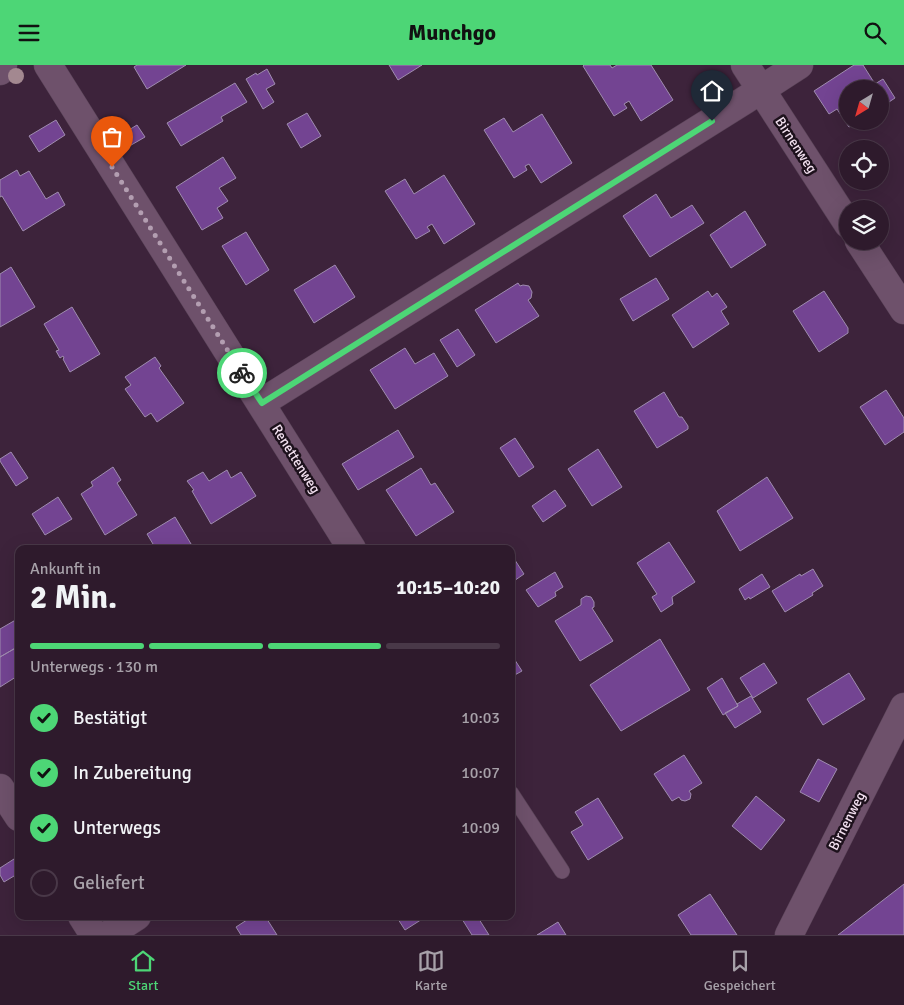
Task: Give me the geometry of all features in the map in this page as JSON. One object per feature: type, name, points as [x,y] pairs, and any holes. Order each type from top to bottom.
[{"type":"street","points":[[0,71],[3,65]]},
{"type":"street","name":"Renettenweg","points":[[48,65],[350,545]]},
{"type":"street","name":"Birnenweg","points":[[745,65],[760,91],[839,210]]},
{"type":"street","points":[[262,403],[799,65]]},
{"type":"street","points":[[865,250],[904,310]]},
{"type":"street","name":"Birnenweg","points":[[789,935],[904,707]]},
{"type":"street","points":[[0,788],[15,811]]},
{"type":"street","points":[[85,920],[94,935]]},
{"type":"street","points":[[108,935],[131,920]]},
{"type":"lane","points":[[515,799],[562,871]]},
{"type":"building","points":[[137,65],[186,65],[147,89],[134,67]]},
{"type":"building","points":[[389,65],[422,65],[398,80]]},
{"type":"building","points":[[584,65],[610,65],[612,68],[617,65],[651,65],[673,100],[641,121],[629,101],[624,104],[627,108],[614,116]]},
{"type":"building","points":[[854,65],[863,65],[872,80],[839,80],[839,112],[837,109],[829,114],[814,91]]},
{"type":"building","points":[[267,69],[275,84],[266,89],[274,102],[263,109],[246,79]]},
{"type":"building","points":[[235,83],[247,102],[221,117],[223,121],[181,146],[167,123]]},
{"type":"building","points":[[889,88],[895,98],[889,102]]},
{"type":"building","points":[[307,113],[321,136],[301,148],[287,124]]},
{"type":"building","points":[[542,114],[572,163],[541,183],[529,164],[525,166],[527,170],[514,178],[484,130],[504,118],[513,132]]},
{"type":"building","points":[[56,120],[65,135],[39,152],[29,136]]},
{"type":"building","points":[[137,125],[145,137],[126,148],[119,136]]},
{"type":"building","points":[[223,157],[236,178],[219,188],[228,201],[217,208],[223,218],[202,230],[176,187]]},
{"type":"building","points":[[17,170],[20,176],[29,171],[46,199],[58,192],[65,205],[23,231],[2,196],[0,197],[0,180]]},
{"type":"building","points":[[444,175],[475,224],[444,244],[432,224],[427,227],[430,231],[416,239],[385,191],[405,179],[414,194]]},
{"type":"building","points":[[656,194],[671,218],[692,205],[704,223],[650,257],[623,216]]},
{"type":"building","points":[[745,211],[766,245],[731,268],[710,235]]},
{"type":"building","points":[[246,232],[269,270],[246,285],[222,246]]},
{"type":"building","points":[[335,265],[355,297],[314,323],[294,290]]},
{"type":"building","points":[[11,267],[35,307],[0,327],[0,274]]},
{"type":"building","points":[[656,278],[669,299],[633,321],[620,299]]},
{"type":"building","points":[[518,283],[520,286],[529,286],[532,292],[531,298],[528,300],[539,316],[496,343],[475,310]]},
{"type":"building","points":[[708,291],[712,297],[717,293],[727,307],[721,311],[729,324],[693,348],[672,315]]},
{"type":"building","points":[[824,291],[848,328],[848,333],[819,352],[793,311]]},
{"type":"building","points":[[72,307],[100,354],[70,372],[63,356],[60,358],[56,351],[59,350],[44,324]]},
{"type":"building","points":[[458,329],[475,355],[457,367],[440,340]]},
{"type":"building","points":[[405,348],[415,364],[434,353],[448,376],[395,409],[370,370]]},
{"type":"building","points":[[155,357],[161,366],[159,368],[184,403],[157,422],[151,413],[145,417],[125,389],[131,385],[125,377]]},
{"type":"building","points":[[886,390],[904,418],[904,432],[885,445],[860,407]]},
{"type":"building","points":[[664,392],[679,417],[682,417],[688,426],[688,429],[657,448],[634,411]]},
{"type":"building","points":[[398,430],[414,457],[358,490],[342,464]]},
{"type":"building","points":[[515,438],[534,467],[519,477],[500,448]]},
{"type":"building","points":[[598,449],[622,487],[592,506],[568,469]]},
{"type":"building","points":[[11,452],[28,478],[16,486],[0,461],[0,459]]},
{"type":"building","points":[[113,467],[121,480],[117,483],[137,515],[105,535],[81,494],[93,486],[91,482]]},
{"type":"building","points":[[421,468],[431,485],[435,483],[454,512],[416,536],[386,490]]},
{"type":"building","points":[[227,470],[231,478],[241,472],[256,496],[211,524],[192,491],[194,490],[187,481],[203,472],[209,481]]},
{"type":"building","points":[[767,477],[793,518],[740,551],[717,511]]},
{"type":"building","points":[[555,490],[566,506],[543,522],[532,506]]},
{"type":"building","points":[[58,497],[72,519],[45,535],[32,514]]},
{"type":"building","points":[[175,517],[192,545],[154,545],[147,534]]},
{"type":"building","points":[[669,542],[695,582],[672,597],[673,604],[661,612],[652,597],[657,594],[637,563]]},
{"type":"building","points":[[515,560],[524,574],[515,580]]},
{"type":"building","points":[[813,569],[823,586],[812,593],[813,595],[785,612],[772,591],[800,574],[801,576]]},
{"type":"building","points":[[555,572],[563,587],[555,592],[556,596],[538,607],[526,590]]},
{"type":"building","points":[[762,574],[770,587],[745,600],[739,589]]},
{"type":"building","points":[[586,596],[591,597],[594,602],[594,607],[592,608],[613,641],[580,661],[555,621],[581,605],[581,599]]},
{"type":"building","points":[[15,620],[15,648],[0,657],[0,629]]},
{"type":"building","points":[[660,639],[690,690],[621,731],[590,685]]},
{"type":"building","points":[[15,648],[15,678],[0,687],[0,657]]},
{"type":"building","points":[[515,660],[522,671],[515,675]]},
{"type":"building","points":[[764,663],[777,683],[753,698],[740,678]]},
{"type":"building","points":[[849,673],[865,699],[823,725],[807,699]]},
{"type":"building","points":[[722,678],[738,706],[723,715],[707,688]]},
{"type":"building","points":[[751,696],[761,712],[735,728],[725,713]]},
{"type":"building","points":[[684,755],[702,783],[689,791],[691,794],[690,799],[685,801],[679,797],[672,801],[654,774]]},
{"type":"building","points":[[818,759],[837,769],[819,802],[800,792]]},
{"type":"building","points":[[756,796],[785,820],[761,850],[732,826]]},
{"type":"building","points":[[598,798],[623,838],[588,860],[571,832],[583,825],[575,812]]},
{"type":"building","points":[[14,859],[15,875],[4,882],[0,875],[0,868]]},
{"type":"building","points":[[904,884],[904,935],[838,935]]},
{"type":"building","points":[[710,894],[737,935],[691,935],[678,915]]},
{"type":"building","points":[[247,920],[268,920],[277,935],[241,935],[236,927]]},
{"type":"building","points":[[399,920],[421,920],[405,930]]},
{"type":"building","points":[[463,920],[480,920],[489,935],[472,935]]},
{"type":"building","points":[[558,922],[566,935],[537,935]]},
{"type":"way so far","points":[[112,167],[242,373]]},
{"type":"route","points":[[242,373],[262,403],[712,121]]}]
